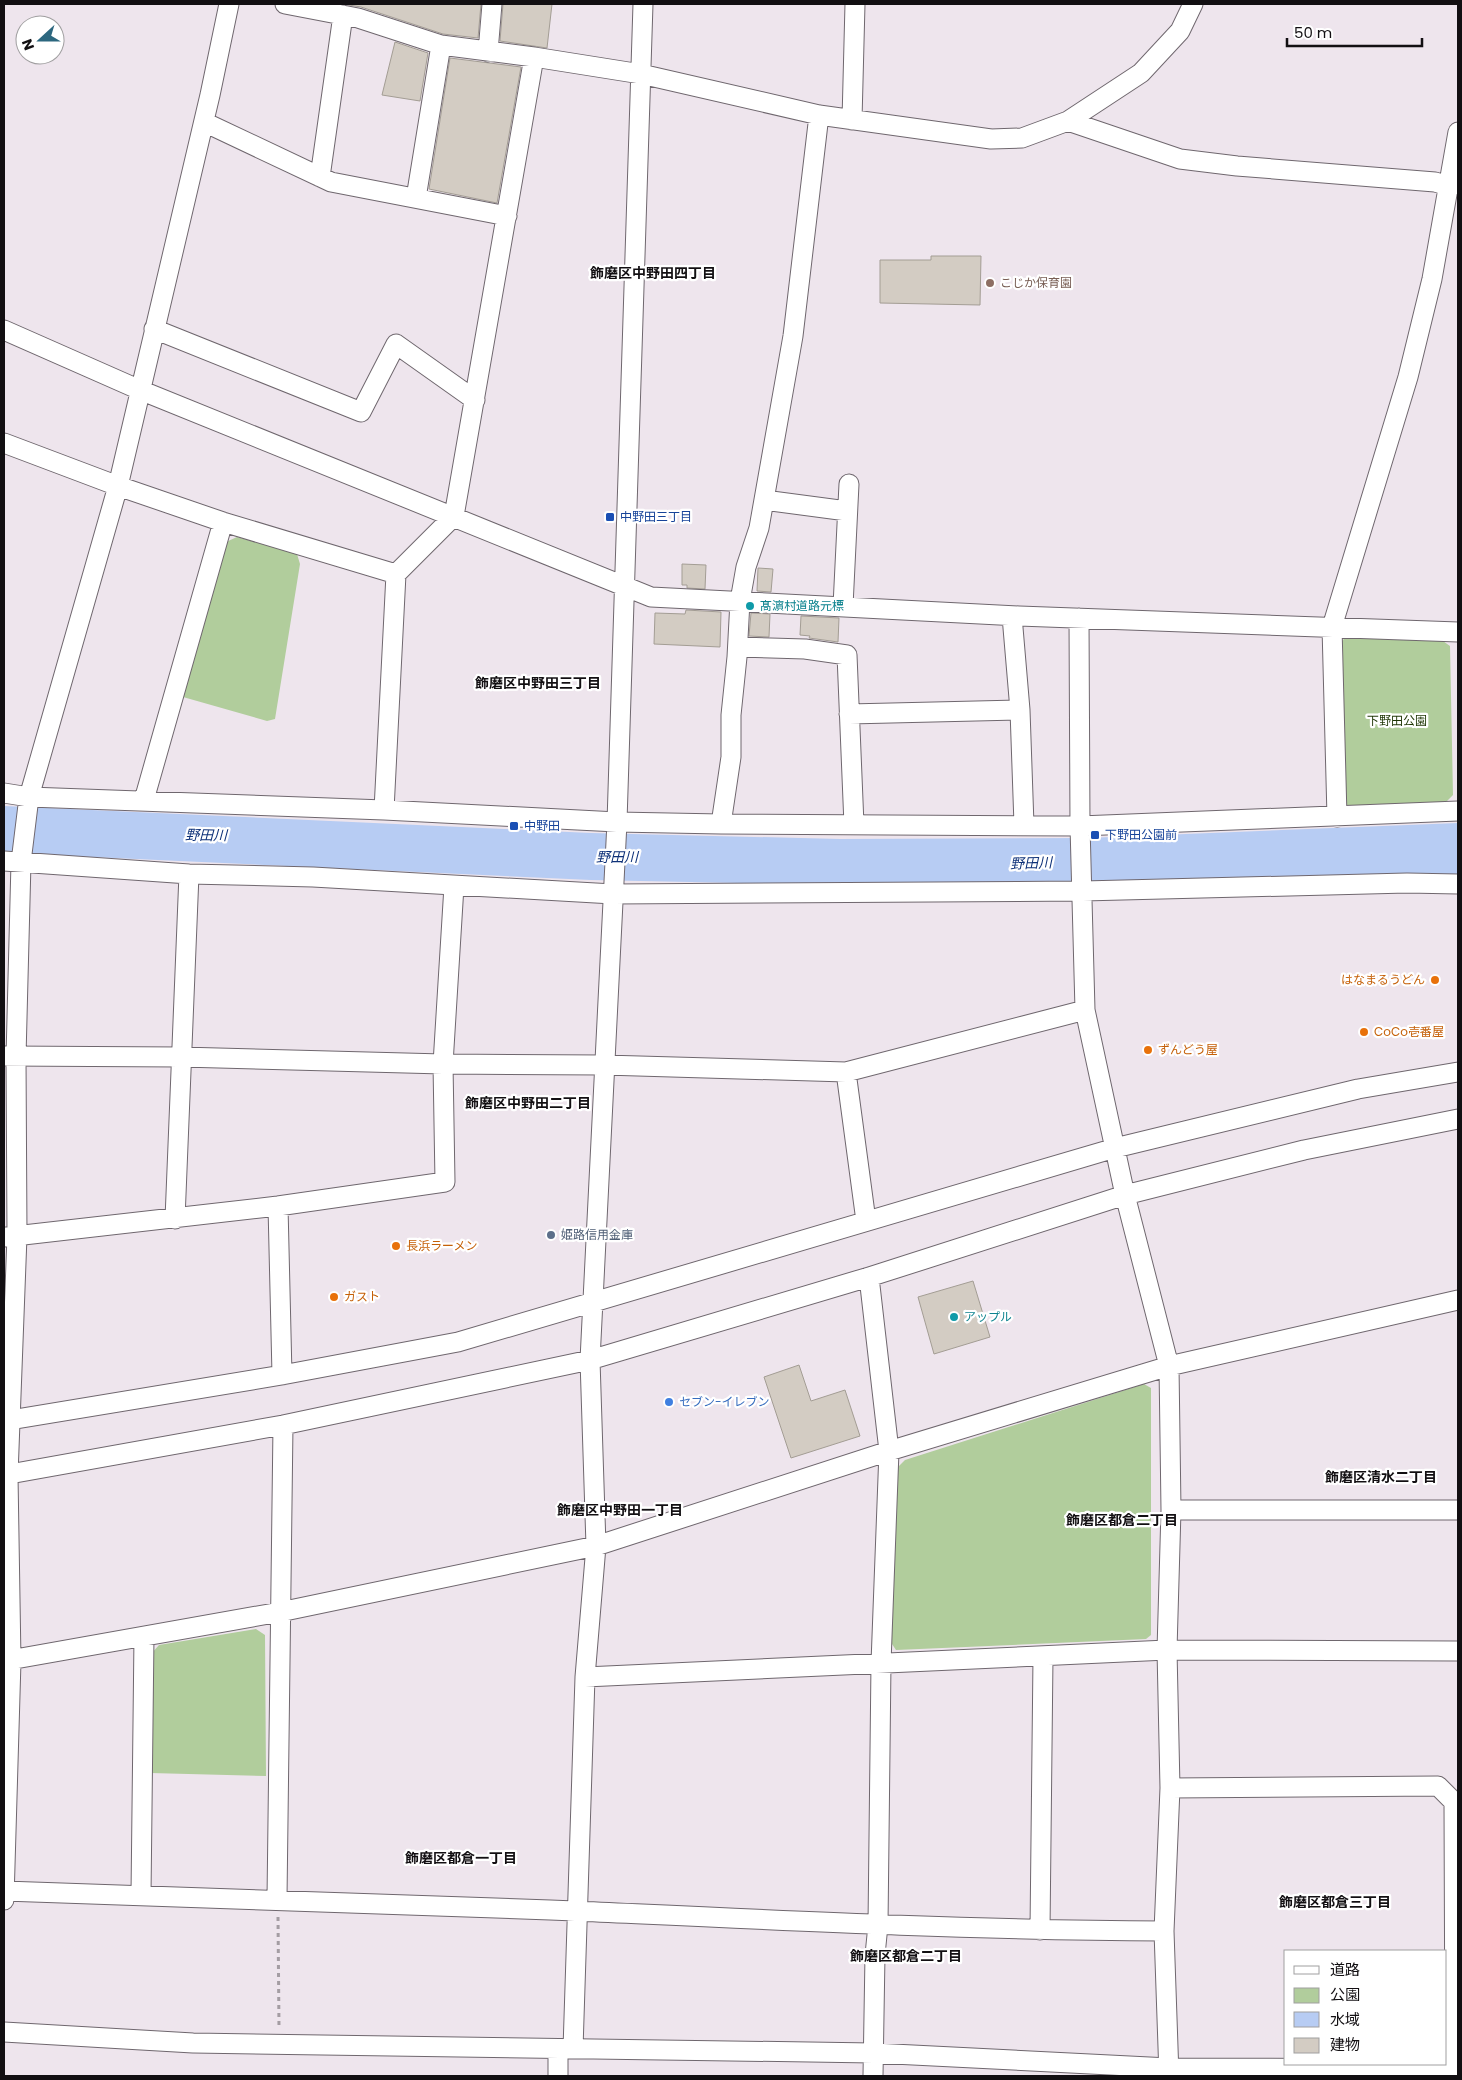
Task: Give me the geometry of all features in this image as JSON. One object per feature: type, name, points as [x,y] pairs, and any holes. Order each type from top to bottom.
[{"type":"street","points":[[4,1900],[7,1661],[6,1475],[9,1449],[7,1420],[12,861],[118,486],[204,122],[229,4]]},
{"type":"street","points":[[284,4],[353,13],[441,45],[641,74],[820,115],[991,139],[1022,138],[1068,121],[1141,73],[1180,31],[1193,4]]},
{"type":"street","points":[[488,52],[492,4]]},
{"type":"street","points":[[558,2076],[566,2049],[578,1912],[585,1677],[596,1546],[590,1360],[616,822],[643,4]]},
{"type":"street","points":[[852,120],[855,4]]},
{"type":"street","points":[[320,178],[353,13]]},
{"type":"street","points":[[416,198],[441,45]]},
{"type":"street","points":[[384,810],[396,574],[454,516],[534,57]]},
{"type":"street","points":[[721,824],[731,757],[731,715],[738,647],[740,602],[746,567],[759,528],[793,336],[820,115]]},
{"type":"street","points":[[1068,121],[1180,159],[1237,166],[1453,185]]},
{"type":"street","points":[[204,122],[331,182],[507,216]]},
{"type":"street","points":[[1337,816],[1332,626],[1408,377],[1453,185],[1458,132]]},
{"type":"street","points":[[154,329],[360,412],[396,344],[475,400]]},
{"type":"street","points":[[4,330],[140,390],[651,597],[1012,616],[1458,632]]},
{"type":"street","points":[[4,443],[118,486],[223,522],[396,574]]},
{"type":"street","points":[[843,606],[849,484]]},
{"type":"street","points":[[764,500],[847,511]]},
{"type":"street","points":[[144,800],[223,522]]},
{"type":"street","points":[[1012,616],[1020,710],[1024,826]]},
{"type":"street","points":[[1079,618],[1080,826],[1085,1010],[1125,1195],[1169,1366],[1171,1510],[1167,1650],[1170,1788],[1164,1932],[1169,2072]]},
{"type":"street","points":[[738,647],[805,649],[847,655],[854,825]]},
{"type":"street","points":[[849,714],[1020,710]]},
{"type":"street","points":[[4,794],[29,797],[384,810],[616,822],[721,824],[1080,826],[1458,811]]},
{"type":"street","points":[[12,861],[189,874],[313,877],[613,894],[1083,891],[1407,883],[1458,884]]},
{"type":"street","points":[[174,1219],[189,874]]},
{"type":"street","points":[[10,1237],[278,1206],[444,1182],[443,1064],[454,886]]},
{"type":"street","points":[[10,1056],[181,1057],[443,1064],[604,1065],[846,1072],[1085,1010]]},
{"type":"street","points":[[846,1072],[866,1221]]},
{"type":"street","points":[[7,1420],[282,1375],[458,1342],[593,1304],[1114,1148],[1358,1089],[1458,1072]]},
{"type":"street","points":[[6,1475],[283,1425],[590,1360],[869,1277],[1125,1195],[1304,1150],[1458,1119]]},
{"type":"street","points":[[278,1206],[282,1375]]},
{"type":"street","points":[[869,1277],[889,1451],[881,1663],[878,1925],[875,1955],[872,2076]]},
{"type":"street","points":[[7,1661],[280,1612],[596,1546],[889,1451],[1169,1366],[1458,1300]]},
{"type":"street","points":[[277,1899],[283,1425]]},
{"type":"street","points":[[1171,1510],[1458,1510]]},
{"type":"street","points":[[141,1895],[144,1636]]},
{"type":"street","points":[[585,1677],[1167,1650],[1458,1651]]},
{"type":"street","points":[[1040,1930],[1043,1657]]},
{"type":"street","points":[[4,2032],[193,2043],[873,2053],[1169,2072],[1457,2069],[1454,1802],[1438,1786],[1170,1788]]},
{"type":"street","points":[[4,1890],[277,1899],[878,1925],[1164,1932]]},
{"type":"path","points":[[277,1899],[280,2045]]},
{"type":"green space","points":[[237,537],[297,554],[300,564],[275,719],[267,721],[183,697],[181,691],[226,542]]},
{"type":"green space","name":"下野田公園","points":[[1345,637],[1440,639],[1450,646],[1453,795],[1444,804],[1352,809],[1345,803],[1340,645]]},
{"type":"green space","points":[[1144,1384],[1151,1388],[1151,1635],[1146,1639],[896,1650],[890,1641],[897,1468],[905,1460]]},
{"type":"green space","points":[[256,1629],[265,1635],[266,1776],[150,1773],[151,1654],[159,1645]]},
{"type":"water","name":"野田川","points":[[4,806],[591,833],[840,839],[1087,838],[1458,823],[1458,874],[841,885],[591,880],[4,853]]},
{"type":"building","points":[[343,4],[481,4],[478,38],[443,34],[361,7]]},
{"type":"building","points":[[503,4],[552,4],[547,48],[500,41]]},
{"type":"building","points":[[395,42],[428,53],[420,101],[382,95]]},
{"type":"building","points":[[450,58],[521,67],[497,203],[429,189]]},
{"type":"building","points":[[931,256],[981,256],[980,305],[880,303],[880,260],[931,260]]},
{"type":"building","points":[[682,564],[706,565],[705,589],[687,588],[687,585],[682,585]]},
{"type":"building","points":[[758,568],[773,569],[771,592],[757,591]]},
{"type":"building","points":[[686,610],[721,612],[720,647],[654,644],[655,613],[685,614]]},
{"type":"building","points":[[751,613],[770,614],[769,637],[749,636]]},
{"type":"building","points":[[801,616],[839,618],[838,642],[800,635]]},
{"type":"building","name":"アップル","points":[[973,1281],[990,1337],[934,1354],[918,1297]]},
{"type":"building","points":[[799,1365],[811,1401],[845,1390],[860,1436],[791,1458],[764,1377]]},
{"type":"place","name":"こじか保育園","points":[[990,283]]},
{"type":"place","name":"中野田三丁目","points":[[610,517]]},
{"type":"place","name":"髙濵村道路元標","points":[[750,606]]},
{"type":"place","name":"中野田","points":[[514,826]]},
{"type":"place","name":"下野田公園前","points":[[1095,835]]},
{"type":"place","name":"はなまるうどん","points":[[1435,980]]},
{"type":"place","name":"CoCo壱番屋","points":[[1364,1032]]},
{"type":"place","name":"ずんどう屋","points":[[1148,1050]]},
{"type":"place","name":"姫路信用金庫","points":[[551,1235]]},
{"type":"place","name":"長浜ラーメン","points":[[396,1246]]},
{"type":"place","name":"ガスト","points":[[334,1297]]},
{"type":"place","name":"アップル","points":[[954,1317]]},
{"type":"place","name":"セブン-イレブン","points":[[669,1402]]},
{"type":"district","name":"飾磨区中野田四丁目","points":[[653,273]]},
{"type":"district","name":"飾磨区中野田三丁目","points":[[538,683]]},
{"type":"district","name":"飾磨区中野田二丁目","points":[[528,1103]]},
{"type":"district","name":"飾磨区清水二丁目","points":[[1381,1477]]},
{"type":"district","name":"飾磨区中野田一丁目","points":[[620,1510]]},
{"type":"district","name":"飾磨区都倉二丁目","points":[[1122,1520]]},
{"type":"district","name":"飾磨区都倉一丁目","points":[[461,1858]]},
{"type":"district","name":"飾磨区都倉三丁目","points":[[1335,1902]]},
{"type":"district","name":"飾磨区都倉二丁目","points":[[906,1956]]}]
